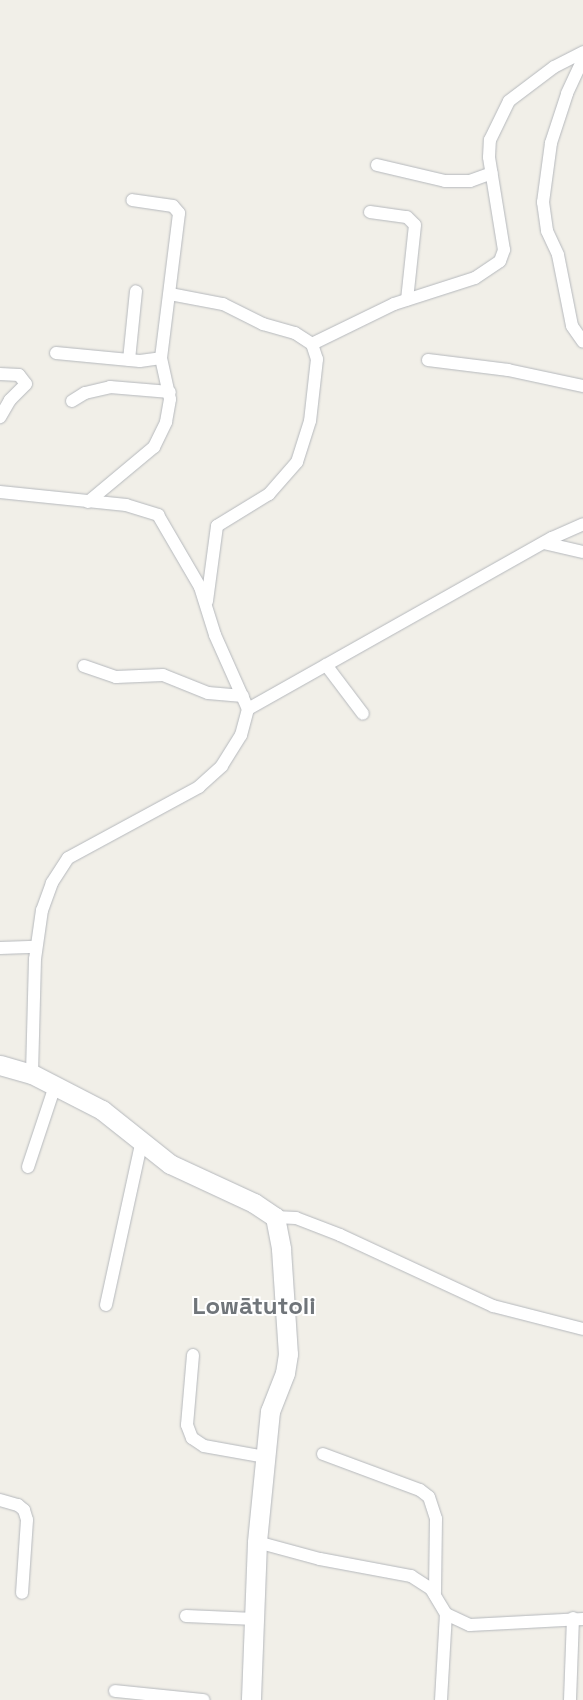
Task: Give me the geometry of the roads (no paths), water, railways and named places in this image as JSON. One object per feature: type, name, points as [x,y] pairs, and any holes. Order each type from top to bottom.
[{"type":"street","points":[[312,344],[406,300],[475,278],[500,261],[504,250],[492,173],[490,140],[509,101],[554,66],[583,52]]},
{"type":"street","points":[[583,60],[567,94],[551,143],[543,202],[547,230],[558,255],[570,320],[574,333],[583,342]]},
{"type":"street","points":[[377,165],[445,182],[470,181],[492,173]]},
{"type":"street","points":[[88,502],[154,447],[166,422],[170,392],[161,358],[179,213],[173,206],[132,200]]},
{"type":"street","points":[[370,212],[407,217],[415,225],[406,300]]},
{"type":"street","points":[[129,360],[136,291]]},
{"type":"street","points":[[170,294],[223,304],[263,324],[295,332],[312,344],[317,360],[316,384],[306,441],[296,462],[278,486],[226,518],[215,530],[206,606]]},
{"type":"street","points":[[56,353],[129,360],[161,358]]},
{"type":"street","points":[[428,360],[508,370],[583,386]]},
{"type":"street","points":[[0,374],[19,375],[26,384],[10,400],[0,418]]},
{"type":"street","points":[[72,401],[86,393],[110,387],[170,392]]},
{"type":"street","points":[[0,492],[126,505],[158,515],[200,587],[215,635],[248,709],[241,734],[222,766],[199,787],[68,858],[52,883],[42,910],[36,947],[32,1074]]},
{"type":"street","points":[[248,709],[544,543],[583,524]]},
{"type":"street","points":[[544,543],[583,552]]},
{"type":"street","points":[[84,666],[116,677],[163,675],[208,693],[243,696]]},
{"type":"street","points":[[326,666],[363,714]]},
{"type":"street","points":[[0,948],[36,947]]},
{"type":"street","points":[[0,1065],[32,1074],[114,1117],[170,1164],[254,1203],[274,1217],[296,1218],[340,1235],[493,1306],[583,1330]]},
{"type":"street","points":[[28,1167],[55,1086]]},
{"type":"street","points":[[106,1305],[142,1140]]},
{"type":"street","points":[[252,1700],[257,1542],[270,1411],[285,1373],[288,1354],[281,1249],[274,1217]]},
{"type":"street","points":[[193,1355],[187,1425],[192,1438],[204,1446],[266,1458]]},
{"type":"street","points":[[323,1454],[420,1490],[429,1497],[436,1519],[435,1595]]},
{"type":"street","points":[[0,1500],[18,1505],[24,1510],[27,1520],[22,1594]]},
{"type":"street","points":[[257,1542],[320,1559],[412,1576],[435,1595],[446,1614],[441,1700]]},
{"type":"street","points":[[446,1614],[470,1625],[578,1618],[570,1700]]},
{"type":"street","points":[[186,1616],[255,1619]]},
{"type":"street","points":[[115,1691],[204,1700]]},
{"type":"district","name":"Lowātutoli","points":[[254,1306]]}]
